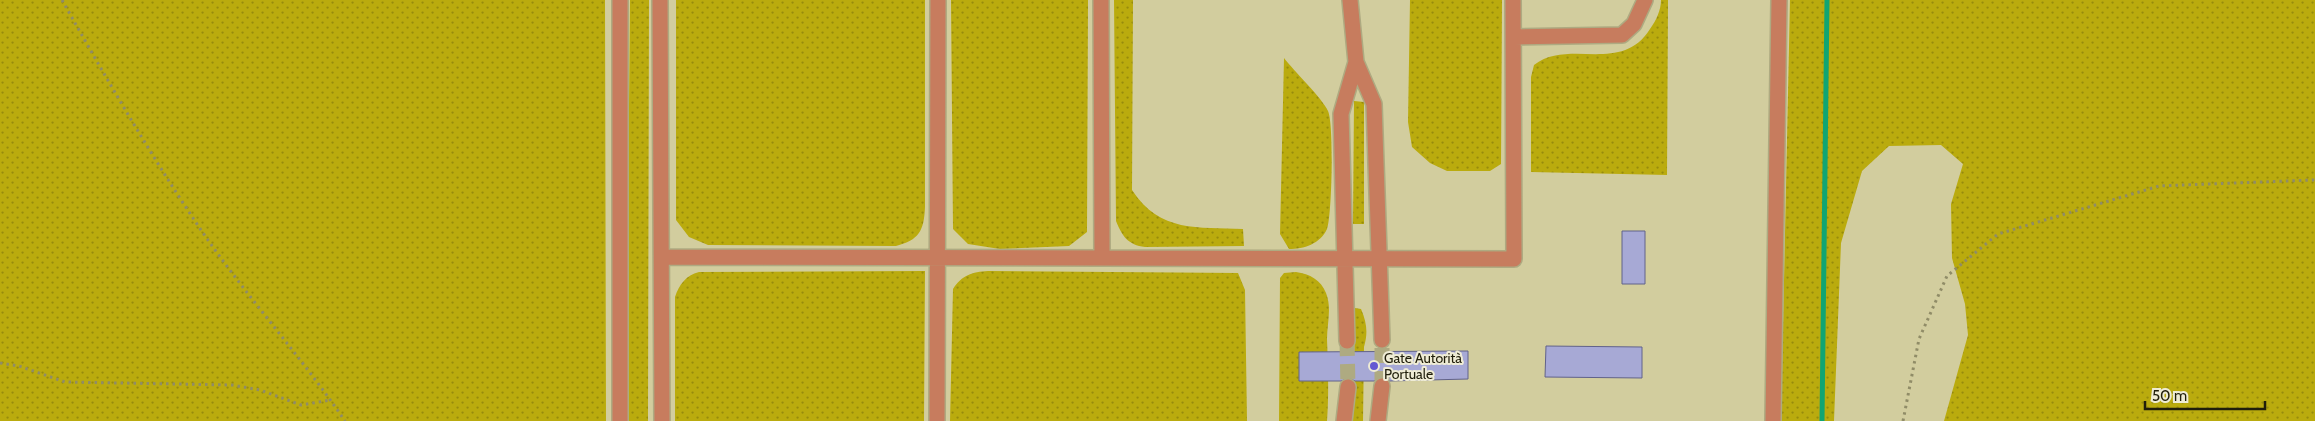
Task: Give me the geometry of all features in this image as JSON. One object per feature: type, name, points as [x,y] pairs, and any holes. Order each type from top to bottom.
[{"type":"street","points":[[620,0],[620,421]]},
{"type":"street","points":[[660,0],[662,421]]},
{"type":"street","points":[[937,421],[938,0]]},
{"type":"street","points":[[1101,0],[1102,258]]},
{"type":"street","points":[[1350,0],[1356,62],[1374,104],[1382,340]]},
{"type":"street","points":[[662,257],[1514,259],[1514,0]]},
{"type":"street","points":[[1514,37],[1622,34],[1634,24],[1645,0]]},
{"type":"street","points":[[1773,421],[1779,0]]},
{"type":"street","points":[[1347,341],[1341,114],[1356,62]]},
{"type":"street","points":[[1378,421],[1382,386]]},
{"type":"street","points":[[1344,421],[1348,387]]},
{"type":"path","points":[[62,0],[113,91],[202,231],[331,400],[344,421]]},
{"type":"path","points":[[1902,421],[1919,339],[1947,276],[1998,234],[2159,186],[2315,180]]},
{"type":"path","points":[[0,363],[19,366],[64,382],[232,385],[260,390],[301,405],[331,400]]},
{"type":"shaded area","points":[[0,0],[605,0],[606,421],[0,421]]},
{"type":"shaded area","points":[[630,0],[649,0],[648,421],[626,421]]},
{"type":"shaded area","points":[[676,0],[925,0],[925,207],[919,233],[910,241],[896,246],[708,245],[689,237],[676,220]]},
{"type":"shaded area","points":[[951,0],[1088,0],[1087,232],[1069,246],[1000,249],[968,244],[953,229]]},
{"type":"shaded area","points":[[1114,0],[1133,0],[1132,190],[1143,204],[1155,214],[1168,221],[1195,227],[1243,229],[1244,246],[1145,247],[1130,242],[1121,231],[1116,221]]},
{"type":"shaded area","points":[[1410,0],[1502,0],[1501,164],[1490,171],[1447,171],[1430,163],[1412,147],[1408,122]]},
{"type":"shaded area","points":[[1661,0],[1668,0],[1667,175],[1531,172],[1531,77],[1534,65],[1548,58],[1563,54],[1610,53],[1625,50],[1638,43],[1650,29],[1658,15]]},
{"type":"shaded area","points":[[1790,0],[2315,0],[2315,421],[1944,421],[1968,335],[1965,304],[1952,258],[1951,204],[1963,164],[1941,145],[1889,146],[1862,171],[1841,243],[1834,421],[1781,421]]},
{"type":"shaded area","points":[[1284,58],[1320,99],[1328,111],[1332,150],[1330,207],[1327,229],[1311,245],[1289,249],[1280,234]]},
{"type":"shaded area","points":[[1354,101],[1364,102],[1364,224],[1353,224]]},
{"type":"shaded area","points":[[925,271],[924,421],[675,421],[675,297],[681,285],[690,275],[699,272]]},
{"type":"shaded area","points":[[988,271],[1238,273],[1245,290],[1247,421],[950,421],[953,289],[960,280],[968,275]]},
{"type":"shaded area","points":[[1296,272],[1306,274],[1318,281],[1324,288],[1328,299],[1327,421],[1279,421],[1280,278],[1284,273]]},
{"type":"shaded area","points":[[1355,308],[1361,309],[1366,328],[1363,421],[1353,421]]},
{"type":"building","points":[[1622,231],[1645,231],[1645,284],[1622,284]]},
{"type":"building","points":[[1546,346],[1642,347],[1642,378],[1545,377]]},
{"type":"building","name":"Gate Autorità Portuale","points":[[1468,351],[1468,379],[1389,381],[1383,377],[1374,381],[1355,381],[1349,378],[1341,381],[1299,381],[1299,352]]},
{"type":"waterway","points":[[1822,421],[1827,0]]},
{"type":"tunnel","points":[[1382,340],[1382,386]]},
{"type":"tunnel","points":[[1347,341],[1348,387]]},
{"type":"place","name":"Gate Autorità Portuale","points":[[1374,366]]}]
